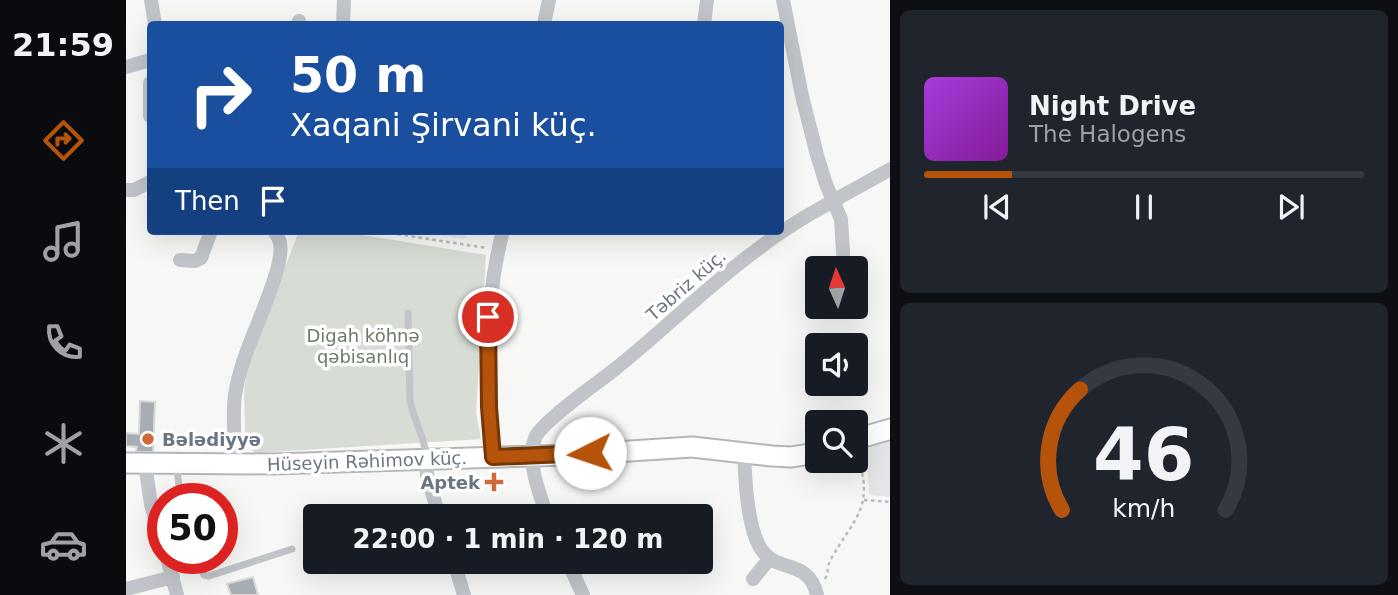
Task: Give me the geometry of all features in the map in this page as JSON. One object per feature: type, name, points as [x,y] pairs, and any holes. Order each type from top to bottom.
[{"type":"main road","points":[[868,436],[890,429]]},
{"type":"main road","name":"Hüseyin Rəhimov küç.","points":[[136,463],[236,465],[533,456],[681,448],[791,457],[805,455]]},
{"type":"street","points":[[151,0],[154,21]]},
{"type":"street","points":[[343,21],[344,0]]},
{"type":"street","points":[[544,21],[548,0]]},
{"type":"street","points":[[704,21],[707,0]]},
{"type":"street","points":[[783,0],[817,155],[832,201],[841,219],[844,256]]},
{"type":"street","points":[[126,67],[147,61]]},
{"type":"street","name":"Təbriz küç.","points":[[784,230],[890,170]]},
{"type":"street","points":[[126,190],[135,190],[147,184]]},
{"type":"street","points":[[180,260],[195,261],[201,258],[210,235]]},
{"type":"street","points":[[236,465],[236,393],[277,270],[281,245],[278,235]]},
{"type":"street","points":[[493,457],[489,407],[488,317],[489,298],[502,235]]},
{"type":"street","name":"Təbriz küç.","points":[[533,456],[534,439],[547,423],[643,347],[752,252],[777,235]]},
{"type":"street","points":[[744,452],[749,511],[761,550],[770,558],[804,572],[810,577],[816,592]]},
{"type":"street","points":[[533,456],[543,504]]},
{"type":"street","points":[[426,458],[427,475],[435,504]]},
{"type":"street","points":[[136,463],[147,492]]},
{"type":"street","points":[[753,579],[770,558]]},
{"type":"street","points":[[172,574],[177,595]]},
{"type":"street","points":[[458,574],[464,595]]},
{"type":"street","points":[[573,574],[583,595]]},
{"type":"street","points":[[126,589],[173,577]]},
{"type":"lane","points":[[408,313],[410,400],[412,412],[424,438],[426,458]]},
{"type":"lane","points":[[176,464],[179,483]]},
{"type":"lane","points":[[238,567],[292,549]]},
{"type":"path","points":[[402,235],[498,250]]},
{"type":"path","points":[[816,592],[828,575],[829,563],[862,511],[864,500],[861,473]]},
{"type":"path","points":[[864,500],[890,502]]},
{"type":"shaded area","points":[[437,235],[466,235],[465,239]]},
{"type":"shaded area","points":[[890,438],[890,497],[869,495],[868,444]]},
{"type":"green space","name":"Digah köhnə qəbisanlıq","points":[[297,235],[363,235],[486,255],[476,413],[481,439],[254,453],[245,432],[244,389],[249,359]]},
{"type":"building","points":[[140,401],[155,402],[153,452],[136,452],[137,447],[126,446],[126,433],[139,434]]},
{"type":"building","points":[[253,577],[258,595],[231,595],[227,584]]},
{"type":"place","name":"Bələdiyyə","points":[[148,439]]},
{"type":"place","name":"Aptek","points":[[494,482]]},
{"type":"route","points":[[488,317],[489,407],[493,457],[590,453]]}]
